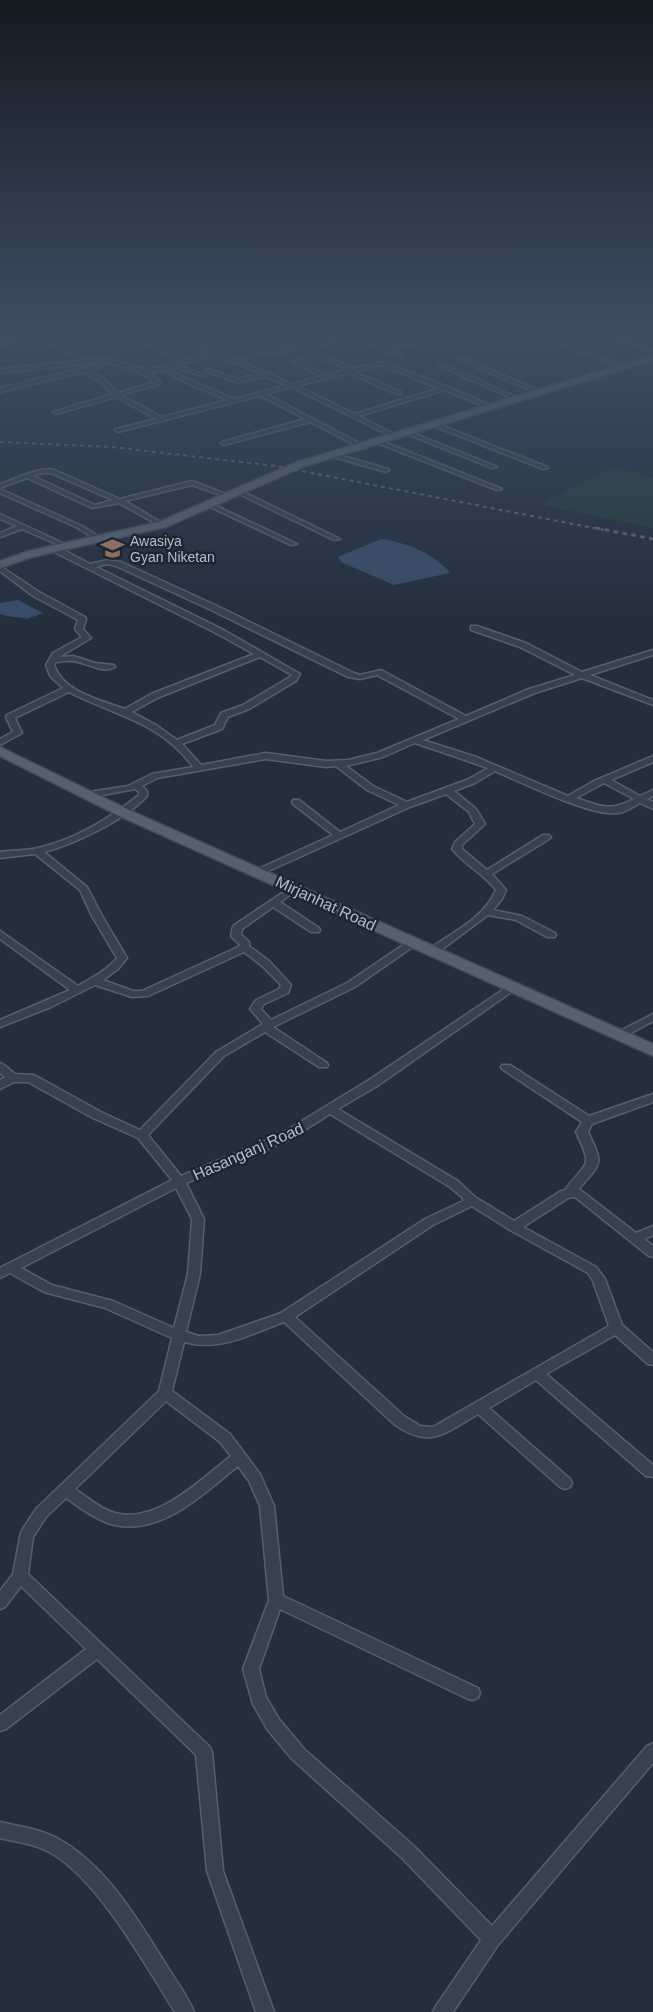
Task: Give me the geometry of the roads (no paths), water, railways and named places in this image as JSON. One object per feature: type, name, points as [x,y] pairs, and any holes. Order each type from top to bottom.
[{"type":"main road","points":[[0,566],[66,546],[162,525],[288,469],[427,426]]},
{"type":"main road","name":"Mirjanhat Road","points":[[2,750],[122,812],[513,986],[653,1051]]},
{"type":"street","points":[[118,430],[134,426]]},
{"type":"street","points":[[225,443],[288,426]]},
{"type":"street","points":[[322,426],[361,446]]},
{"type":"street","points":[[374,426],[394,436]]},
{"type":"street","points":[[438,426],[545,468]]},
{"type":"street","points":[[406,432],[494,467]]},
{"type":"street","points":[[377,441],[499,489]]},
{"type":"street","points":[[332,455],[386,470]]},
{"type":"street","points":[[0,486],[47,470],[58,472],[120,501],[162,525]]},
{"type":"street","points":[[27,476],[94,507],[192,483],[232,494],[336,539]]},
{"type":"street","points":[[0,491],[80,527],[100,540]]},
{"type":"street","points":[[210,505],[293,544]]},
{"type":"street","points":[[0,516],[66,546]]},
{"type":"street","points":[[0,535],[21,527]]},
{"type":"street","points":[[55,549],[260,654],[292,671],[296,676],[246,707],[224,715],[219,727],[177,743]]},
{"type":"street","points":[[90,566],[107,562],[118,564],[202,602],[351,675],[360,677],[378,672],[465,720]]},
{"type":"street","points":[[0,566],[36,594],[82,619],[79,629],[87,636],[86,639],[62,651],[52,660],[50,669],[54,675],[70,688],[125,712],[177,743],[188,752],[199,769]]},
{"type":"street","points":[[474,628],[523,645],[580,674],[653,703]]},
{"type":"street","points":[[86,795],[137,786],[155,776],[266,756],[313,763],[338,763],[380,755],[531,691],[653,652]]},
{"type":"street","points":[[125,712],[154,696],[260,654]]},
{"type":"street","points":[[52,660],[73,658],[94,665],[111,667]]},
{"type":"street","points":[[2,750],[18,733],[10,717],[70,688]]},
{"type":"street","points":[[417,741],[495,768],[568,799],[611,811],[619,810],[653,793]]},
{"type":"street","points":[[568,799],[603,780],[653,759]]},
{"type":"street","points":[[338,763],[353,777],[374,791],[406,805]]},
{"type":"street","points":[[259,872],[406,805],[472,781],[495,768]]},
{"type":"street","points":[[603,780],[653,806]]},
{"type":"street","points":[[0,855],[37,851],[93,828],[122,812],[144,796],[143,791],[137,786]]},
{"type":"street","points":[[433,951],[486,912],[499,897],[501,890],[486,874],[466,860],[456,847],[479,827],[479,821],[474,811],[447,790]]},
{"type":"street","points":[[296,802],[338,835]]},
{"type":"street","points":[[486,874],[546,837]]},
{"type":"street","points":[[0,1024],[95,981],[118,964],[122,955],[97,916],[84,889],[37,851]]},
{"type":"street","points":[[294,888],[237,928],[236,936],[245,944],[244,947],[265,963],[286,985],[284,991],[260,1002],[255,1009],[267,1026],[324,1065]]},
{"type":"street","points":[[274,903],[315,930]]},
{"type":"street","points":[[486,912],[519,918],[551,935]]},
{"type":"street","points":[[0,934],[76,989]]},
{"type":"street","points":[[142,1135],[211,1062],[267,1026],[351,985],[413,943]]},
{"type":"street","points":[[95,981],[132,994],[144,994],[244,947]]},
{"type":"street","name":"Hasanganj Road","points":[[5,1270],[178,1182],[283,1138],[332,1110],[513,986]]},
{"type":"street","points":[[618,1036],[653,1017]]},
{"type":"street","points":[[0,1067],[12,1078]]},
{"type":"street","points":[[506,1067],[588,1120]]},
{"type":"street","points":[[0,1085],[12,1078],[30,1078],[97,1115],[142,1135],[178,1182],[198,1219],[194,1274],[165,1393],[41,1513],[26,1536],[20,1576],[0,1602]]},
{"type":"street","points":[[514,1227],[570,1192],[593,1164],[593,1156],[582,1132],[588,1120],[653,1098]]},
{"type":"street","points":[[332,1110],[449,1181],[471,1200],[514,1227],[592,1270],[598,1279],[616,1328],[653,1360]]},
{"type":"street","points":[[570,1192],[577,1193],[653,1253]]},
{"type":"street","points":[[5,1270],[48,1289],[108,1304],[178,1335],[199,1341],[219,1340],[286,1316],[421,1227],[465,1206],[471,1200]]},
{"type":"street","points":[[636,1238],[653,1230]]},
{"type":"street","points":[[286,1316],[399,1420],[423,1433],[435,1432],[616,1328]]},
{"type":"street","points":[[536,1373],[651,1472]]},
{"type":"street","points":[[165,1393],[225,1438],[255,1478],[267,1506],[276,1600],[251,1669],[259,1699],[273,1724],[298,1754],[409,1853],[492,1939]]},
{"type":"street","points":[[478,1406],[565,1483]]},
{"type":"street","points":[[66,1490],[105,1515],[116,1519],[141,1520],[157,1516],[177,1504],[239,1457]]},
{"type":"street","points":[[20,1576],[204,1752],[215,1870],[265,2012]]},
{"type":"street","points":[[276,1600],[471,1693]]},
{"type":"street","points":[[0,1724],[97,1650]]},
{"type":"street","points":[[442,2012],[492,1939],[653,1752]]},
{"type":"street","points":[[0,1830],[56,1845],[82,1865],[126,1920],[185,2012]]},
{"type":"water","points":[[381,539],[400,543],[427,554],[450,573],[394,585],[341,562],[338,557]]},
{"type":"water","points":[[18,600],[43,613],[27,619],[0,614],[0,603]]},
{"type":"railway","points":[[0,442],[112,447],[276,466],[604,530]]},
{"type":"railway","points":[[596,528],[653,539]]},
{"type":"place","name":"Awasiya Gyan Niketan","points":[[112,549]]}]
